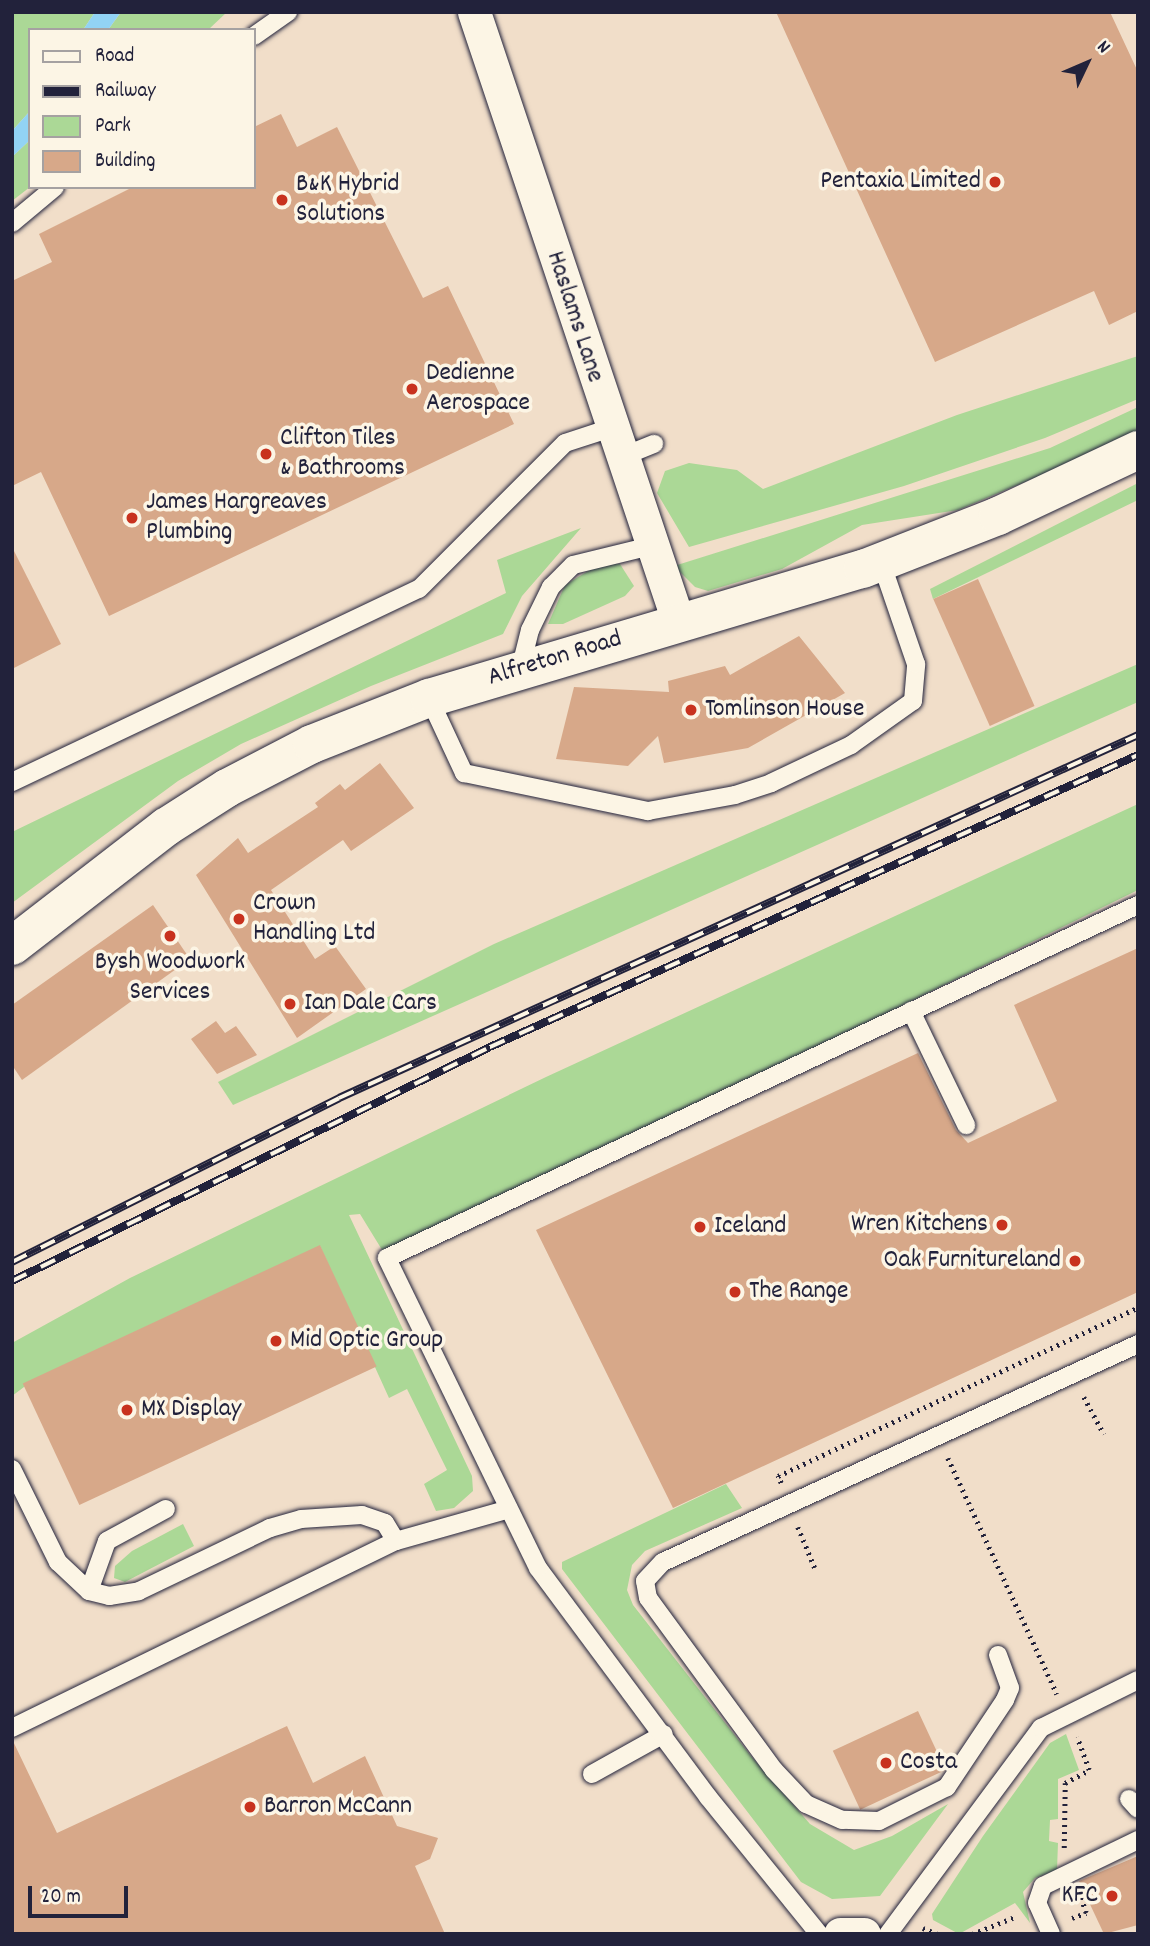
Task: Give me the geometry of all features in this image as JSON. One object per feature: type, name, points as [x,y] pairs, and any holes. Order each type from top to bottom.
[{"type":"street","name":"Haslams Lane","points":[[474,12],[615,443],[678,621]]},
{"type":"street","name":"Alfreton Road","points":[[12,946],[166,827],[227,788],[312,744],[429,698],[881,562],[998,516],[1138,450]]},
{"type":"street","points":[[840,1934],[864,1934]]},
{"type":"lane","points":[[256,35],[288,12]]},
{"type":"lane","points":[[12,223],[53,189]]},
{"type":"lane","points":[[12,782],[419,589],[565,443],[654,444]]},
{"type":"lane","points":[[520,670],[551,587],[573,565],[651,546]]},
{"type":"lane","points":[[429,698],[464,773],[648,811],[735,795],[771,783],[851,745],[913,701],[916,664],[881,562]]},
{"type":"lane","points":[[819,1934],[708,1797],[664,1734],[538,1568],[387,1258],[1138,905]]},
{"type":"lane","points":[[911,1011],[966,1125]]},
{"type":"lane","points":[[998,1655],[1010,1688],[947,1787],[879,1821],[842,1820],[806,1804],[774,1770],[767,1756],[648,1598],[644,1589],[648,1575],[663,1562],[1138,1344]]},
{"type":"lane","points":[[12,1469],[58,1562],[89,1591],[109,1596],[139,1591],[270,1528],[301,1518],[362,1515],[385,1523],[396,1541]]},
{"type":"lane","points":[[89,1591],[107,1541],[166,1508]]},
{"type":"lane","points":[[12,1728],[396,1541],[509,1509]]},
{"type":"lane","points":[[888,1934],[1028,1742],[1066,1713],[1138,1680]]},
{"type":"lane","points":[[592,1774],[664,1734]]},
{"type":"lane","points":[[1049,1931],[1037,1903],[1038,1894],[1070,1871],[1138,1840]]},
{"type":"path","points":[[937,1437],[1066,1713],[1089,1770],[1065,1783],[1064,1853],[1086,1913],[1049,1931]]},
{"type":"path","points":[[972,1934],[1012,1914],[1022,1924]]},
{"type":"shaded area","points":[[95,12],[1138,12],[1138,1934],[12,1934],[12,71],[28,60],[28,189],[256,189],[256,28],[74,28]]},
{"type":"green space","points":[[12,12],[95,12],[84,28],[28,28],[28,113],[12,131]]},
{"type":"green space","points":[[121,12],[227,12],[210,28],[109,28]]},
{"type":"green space","points":[[28,142],[28,189],[12,201],[12,157]]},
{"type":"green space","points":[[1138,356],[1138,399],[1045,438],[904,486],[689,547],[657,493],[665,471],[689,463],[737,470],[763,489],[957,415]]},
{"type":"green space","points":[[1138,407],[1137,435],[958,510],[862,525],[782,569],[708,591],[695,587],[674,566],[1050,448]]},
{"type":"green space","points":[[1138,483],[1138,500],[933,599],[930,589]]},
{"type":"green space","points":[[581,528],[522,596],[503,634],[371,686],[241,744],[178,781],[12,903],[12,832],[506,593],[497,560]]},
{"type":"green space","points":[[603,562],[620,564],[634,586],[625,596],[563,624],[548,624],[565,585]]},
{"type":"green space","points":[[1138,664],[1138,702],[233,1105],[218,1082],[494,944]]},
{"type":"green space","points":[[1138,804],[1138,890],[387,1258],[360,1214],[349,1215],[472,1476],[473,1491],[454,1508],[436,1511],[424,1484],[447,1470],[407,1389],[389,1398],[320,1246],[24,1387],[12,1396],[12,1343],[130,1278],[546,1077]]},
{"type":"green space","points":[[726,1484],[742,1508],[645,1551],[632,1565],[627,1590],[633,1605],[751,1756],[810,1824],[854,1850],[892,1836],[948,1804],[880,1896],[832,1899],[801,1882],[562,1569],[562,1562]]},
{"type":"green space","points":[[183,1524],[194,1546],[125,1582],[114,1578],[115,1566],[132,1551]]},
{"type":"green space","points":[[1066,1734],[1079,1770],[1058,1779],[1058,1819],[1050,1820],[1049,1841],[1058,1843],[1057,1870],[1035,1878],[1023,1892],[1030,1923],[1015,1903],[959,1934],[933,1920],[932,1914],[983,1836],[1050,1743]]},
{"type":"water","points":[[95,12],[121,12],[109,28],[84,28]]},
{"type":"water","points":[[28,113],[28,142],[12,157],[12,131]]},
{"type":"building","name":"Pentaxia Limited","points":[[776,12],[1110,12],[1138,72],[1138,311],[1109,325],[1094,291],[935,362]]},
{"type":"building","points":[[281,114],[297,147],[337,127],[423,298],[448,286],[514,424],[109,616],[41,472],[12,486],[12,281],[52,262],[39,234],[129,189],[256,189],[256,126]]},
{"type":"building","points":[[12,547],[61,644],[12,669]]},
{"type":"building","points":[[978,579],[1035,706],[990,726],[933,599]]},
{"type":"building","name":"Tomlinson House","points":[[799,636],[845,693],[748,748],[664,763],[658,736],[628,766],[556,759],[574,687],[669,692],[668,681],[725,666],[730,675]]},
{"type":"building","points":[[380,763],[414,808],[351,851],[343,840],[271,890],[315,959],[335,946],[366,989],[297,1038],[196,875],[238,838],[248,853],[318,807],[315,803],[340,784],[345,790]]},
{"type":"building","points":[[153,905],[190,959],[22,1080],[12,1065],[12,1005]]},
{"type":"building","points":[[1138,948],[1138,1292],[673,1508],[536,1230],[918,1053],[956,1130],[968,1143],[1057,1101],[1014,1005]]},
{"type":"building","points":[[216,1021],[225,1033],[236,1026],[257,1055],[217,1074],[191,1039]]},
{"type":"building","points":[[320,1245],[377,1366],[79,1505],[23,1384]]},
{"type":"building","points":[[918,1711],[945,1770],[860,1810],[833,1751]]},
{"type":"building","name":"Barron McCann","points":[[287,1726],[313,1783],[365,1756],[397,1826],[438,1838],[430,1859],[415,1866],[445,1934],[12,1934],[12,1739],[57,1833]]},
{"type":"building","name":"KFC","points":[[1138,1856],[1138,1925],[1104,1934],[1079,1881]]},
{"type":"railway","points":[[12,1262],[339,1098],[1138,735]]},
{"type":"railway","points":[[12,1281],[490,1047],[1138,755]]},
{"type":"place","name":"Pentaxia Limited","points":[[995,182]]},
{"type":"place","name":"B&K Hybrid Solutions","points":[[282,200]]},
{"type":"place","name":"Dedienne Aerospace","points":[[412,389]]},
{"type":"place","name":"Clifton Tiles & Bathrooms","points":[[266,454]]},
{"type":"place","name":"James Hargreaves Plumbing","points":[[132,518]]},
{"type":"place","name":"Tomlinson House","points":[[691,710]]},
{"type":"place","name":"Crown Handling Ltd","points":[[239,919]]},
{"type":"place","name":"Bysh Woodwork Services","points":[[170,936]]},
{"type":"place","name":"Ian Dale Cars","points":[[290,1004]]},
{"type":"place","name":"Wren Kitchens","points":[[1002,1225]]},
{"type":"place","name":"Iceland","points":[[700,1227]]},
{"type":"place","name":"Oak Furnitureland","points":[[1075,1261]]},
{"type":"place","name":"The Range","points":[[735,1292]]},
{"type":"place","name":"Mid Optic Group","points":[[276,1341]]},
{"type":"place","name":"MX Display","points":[[127,1410]]},
{"type":"place","name":"Costa","points":[[886,1763]]},
{"type":"place","name":"Barron McCann","points":[[250,1807]]},
{"type":"place","name":"KFC","points":[[1112,1896]]}]
